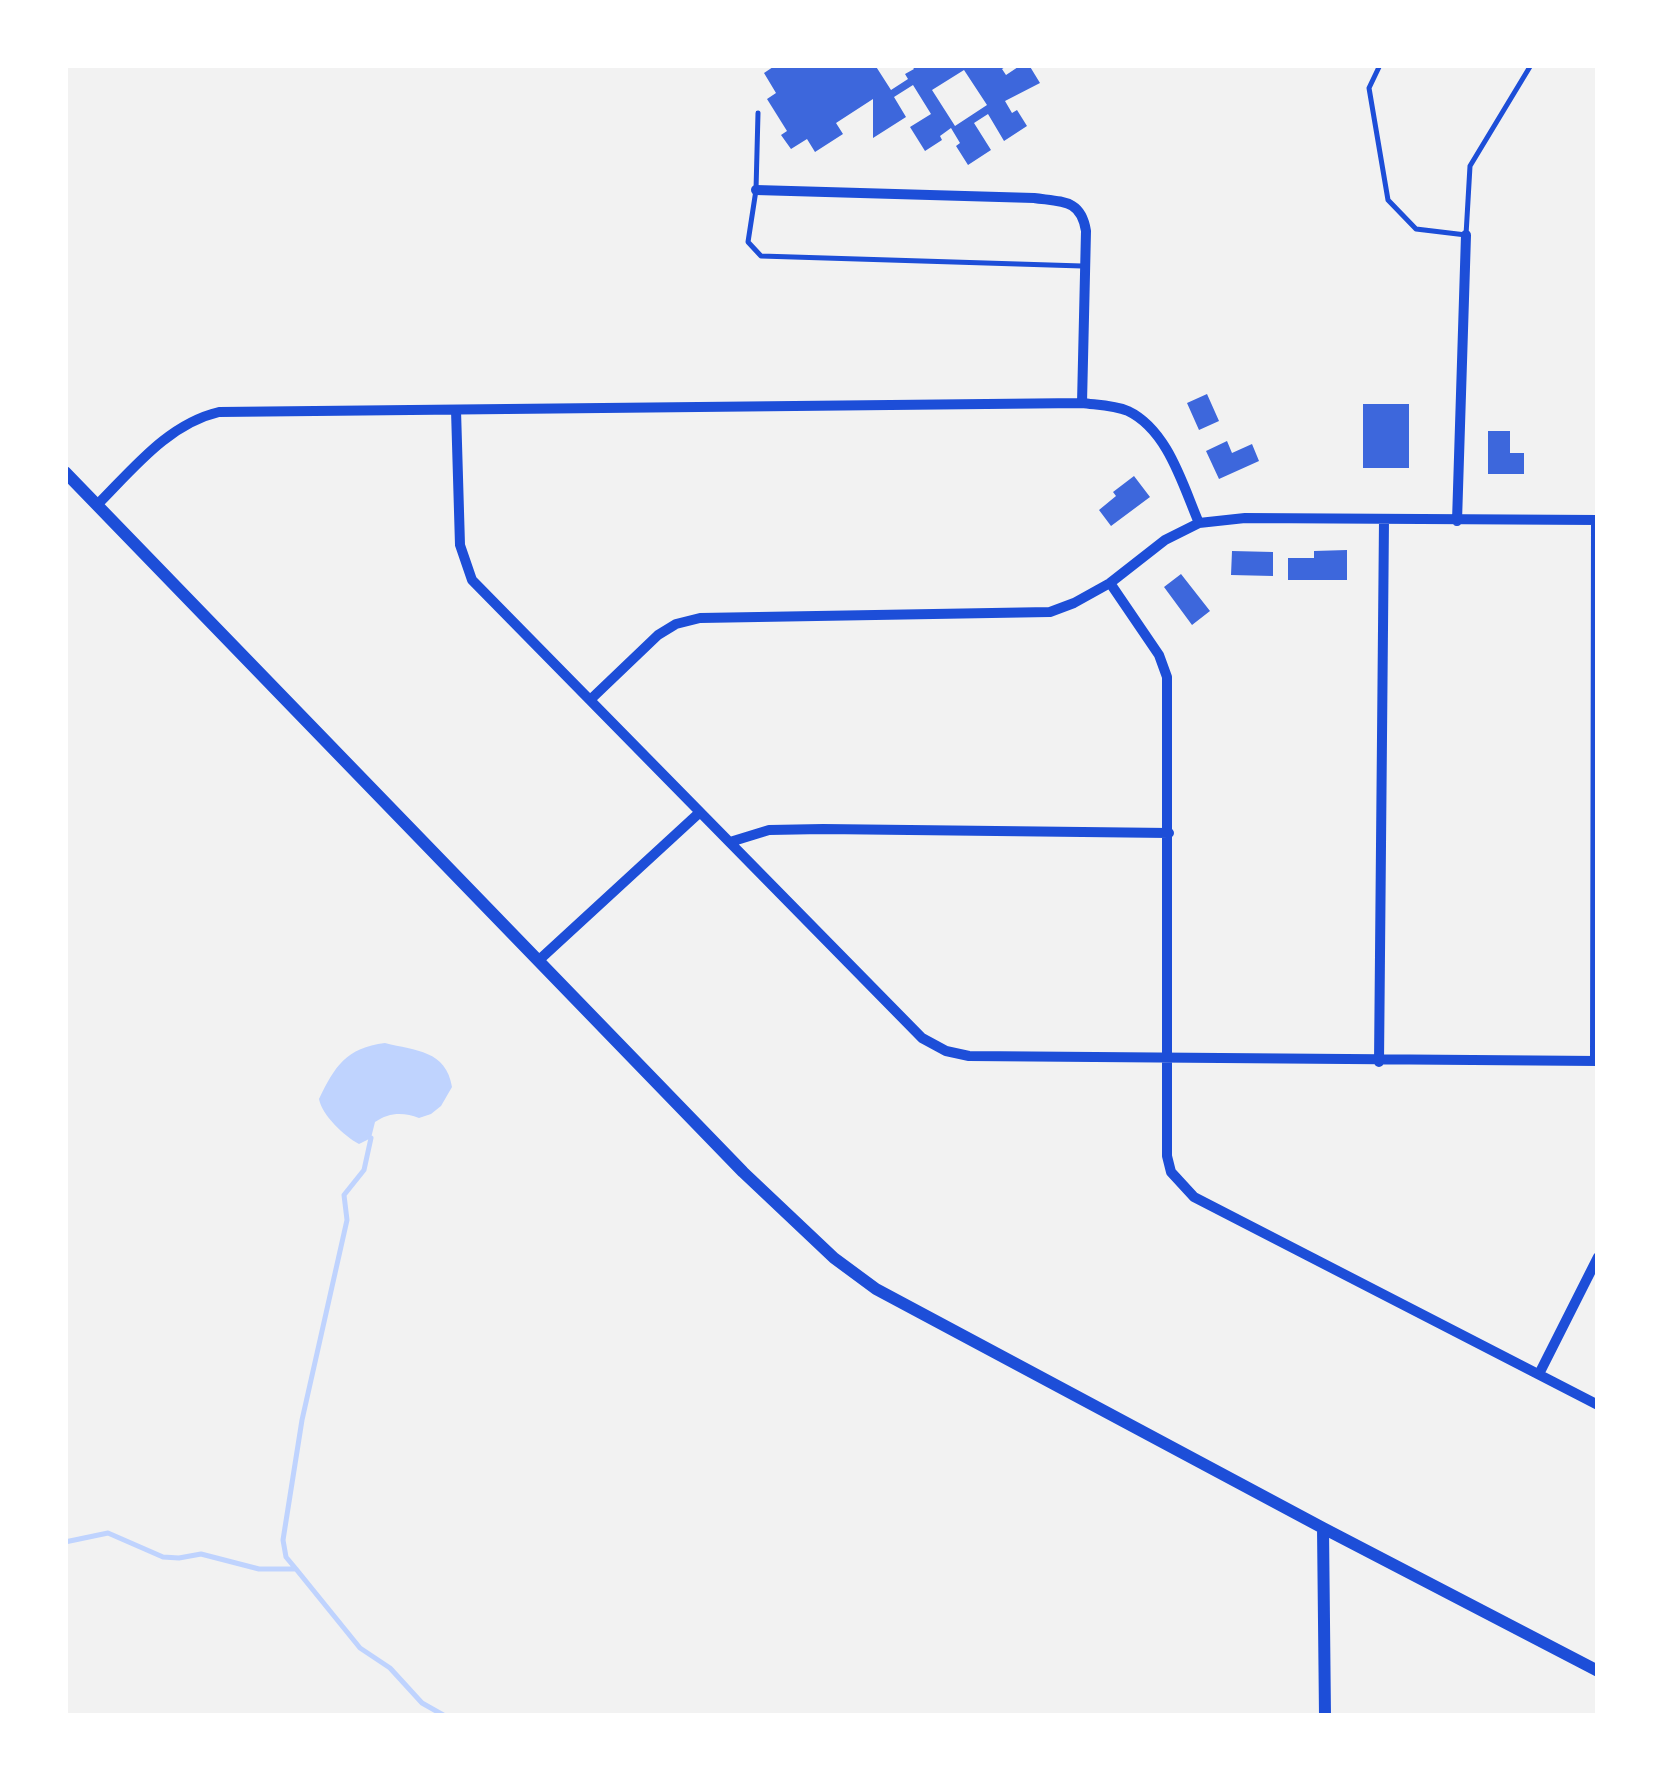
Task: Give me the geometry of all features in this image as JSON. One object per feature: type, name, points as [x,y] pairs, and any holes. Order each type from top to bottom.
[{"type":"street","points":[[756,190],[1066,202],[1084,215],[1082,403]]},
{"type":"street","points":[[1457,521],[1466,235]]},
{"type":"street","points":[[96,505],[166,438],[196,418],[219,412],[1082,403],[1116,407],[1140,419],[1169,454],[1199,523]]},
{"type":"street","points":[[456,410],[460,545],[472,580],[922,1038],[946,1051],[969,1056],[1596,1061],[1597,520],[1245,518],[1199,523],[1164,540],[1074,604],[1050,612],[700,618],[676,624],[590,700]]},
{"type":"street","points":[[65,472],[743,1172],[834,1258],[876,1288],[1598,1671]]},
{"type":"street","points":[[1380,1062],[1384,520]]},
{"type":"street","points":[[1110,582],[1158,654],[1167,678],[1166,1060],[1167,1156],[1171,1172],[1194,1196],[1598,1404]]},
{"type":"street","points":[[538,961],[699,813]]},
{"type":"street","points":[[730,842],[749,834],[787,829],[1169,833]]},
{"type":"street","points":[[1539,1374],[1598,1257]]},
{"type":"street","points":[[1323,1528],[1325,1716]]},
{"type":"lane","points":[[1380,65],[1369,88],[1388,200],[1416,229],[1466,235],[1470,166],[1531,65]]},
{"type":"lane","points":[[758,113],[756,190],[748,242],[762,256],[1085,266]]},
{"type":"water","points":[[385,1043],[436,1059],[449,1075],[452,1087],[431,1114],[419,1118],[386,1116],[375,1122],[371,1138],[359,1144],[334,1124],[319,1099],[343,1060],[360,1049]]},
{"type":"building","points":[[776,65],[875,65],[891,90],[908,79],[905,74],[914,69],[911,65],[1008,65],[1002,69],[1006,75],[1021,65],[1029,65],[1040,83],[1005,101],[1012,113],[1017,110],[1027,126],[1004,141],[988,114],[974,123],[991,150],[968,165],[951,128],[940,136],[942,140],[925,151],[910,127],[931,114],[913,85],[894,97],[906,117],[873,138],[873,99],[836,123],[843,134],[815,152],[807,139],[791,149],[781,135],[787,131],[767,99],[776,93],[764,73]],"holes":[[[964,70],[987,105],[955,126],[932,90]]]},
{"type":"building","points":[[1207,394],[1219,421],[1199,430],[1187,403]]},
{"type":"building","points":[[1363,404],[1409,404],[1409,468],[1363,468]]},
{"type":"building","points":[[1488,431],[1510,431],[1510,453],[1524,453],[1524,474],[1488,474]]},
{"type":"building","points":[[1227,441],[1232,453],[1252,444],[1259,461],[1219,479],[1206,451]]},
{"type":"building","points":[[1134,476],[1150,497],[1111,526],[1099,510],[1116,496],[1113,492]]},
{"type":"building","points":[[1347,550],[1347,580],[1288,580],[1288,558],[1314,558],[1314,551]]},
{"type":"building","points":[[1232,551],[1273,552],[1273,576],[1231,575]]},
{"type":"building","points":[[1181,574],[1210,611],[1192,625],[1164,587]]},
{"type":"waterway","points":[[296,1569],[286,1557],[283,1540],[302,1420],[347,1220],[344,1195],[364,1170],[371,1138]]},
{"type":"waterway","points":[[65,1542],[108,1533],[163,1557],[201,1554],[259,1569],[296,1569],[360,1648],[390,1668],[422,1703],[445,1716]]}]
